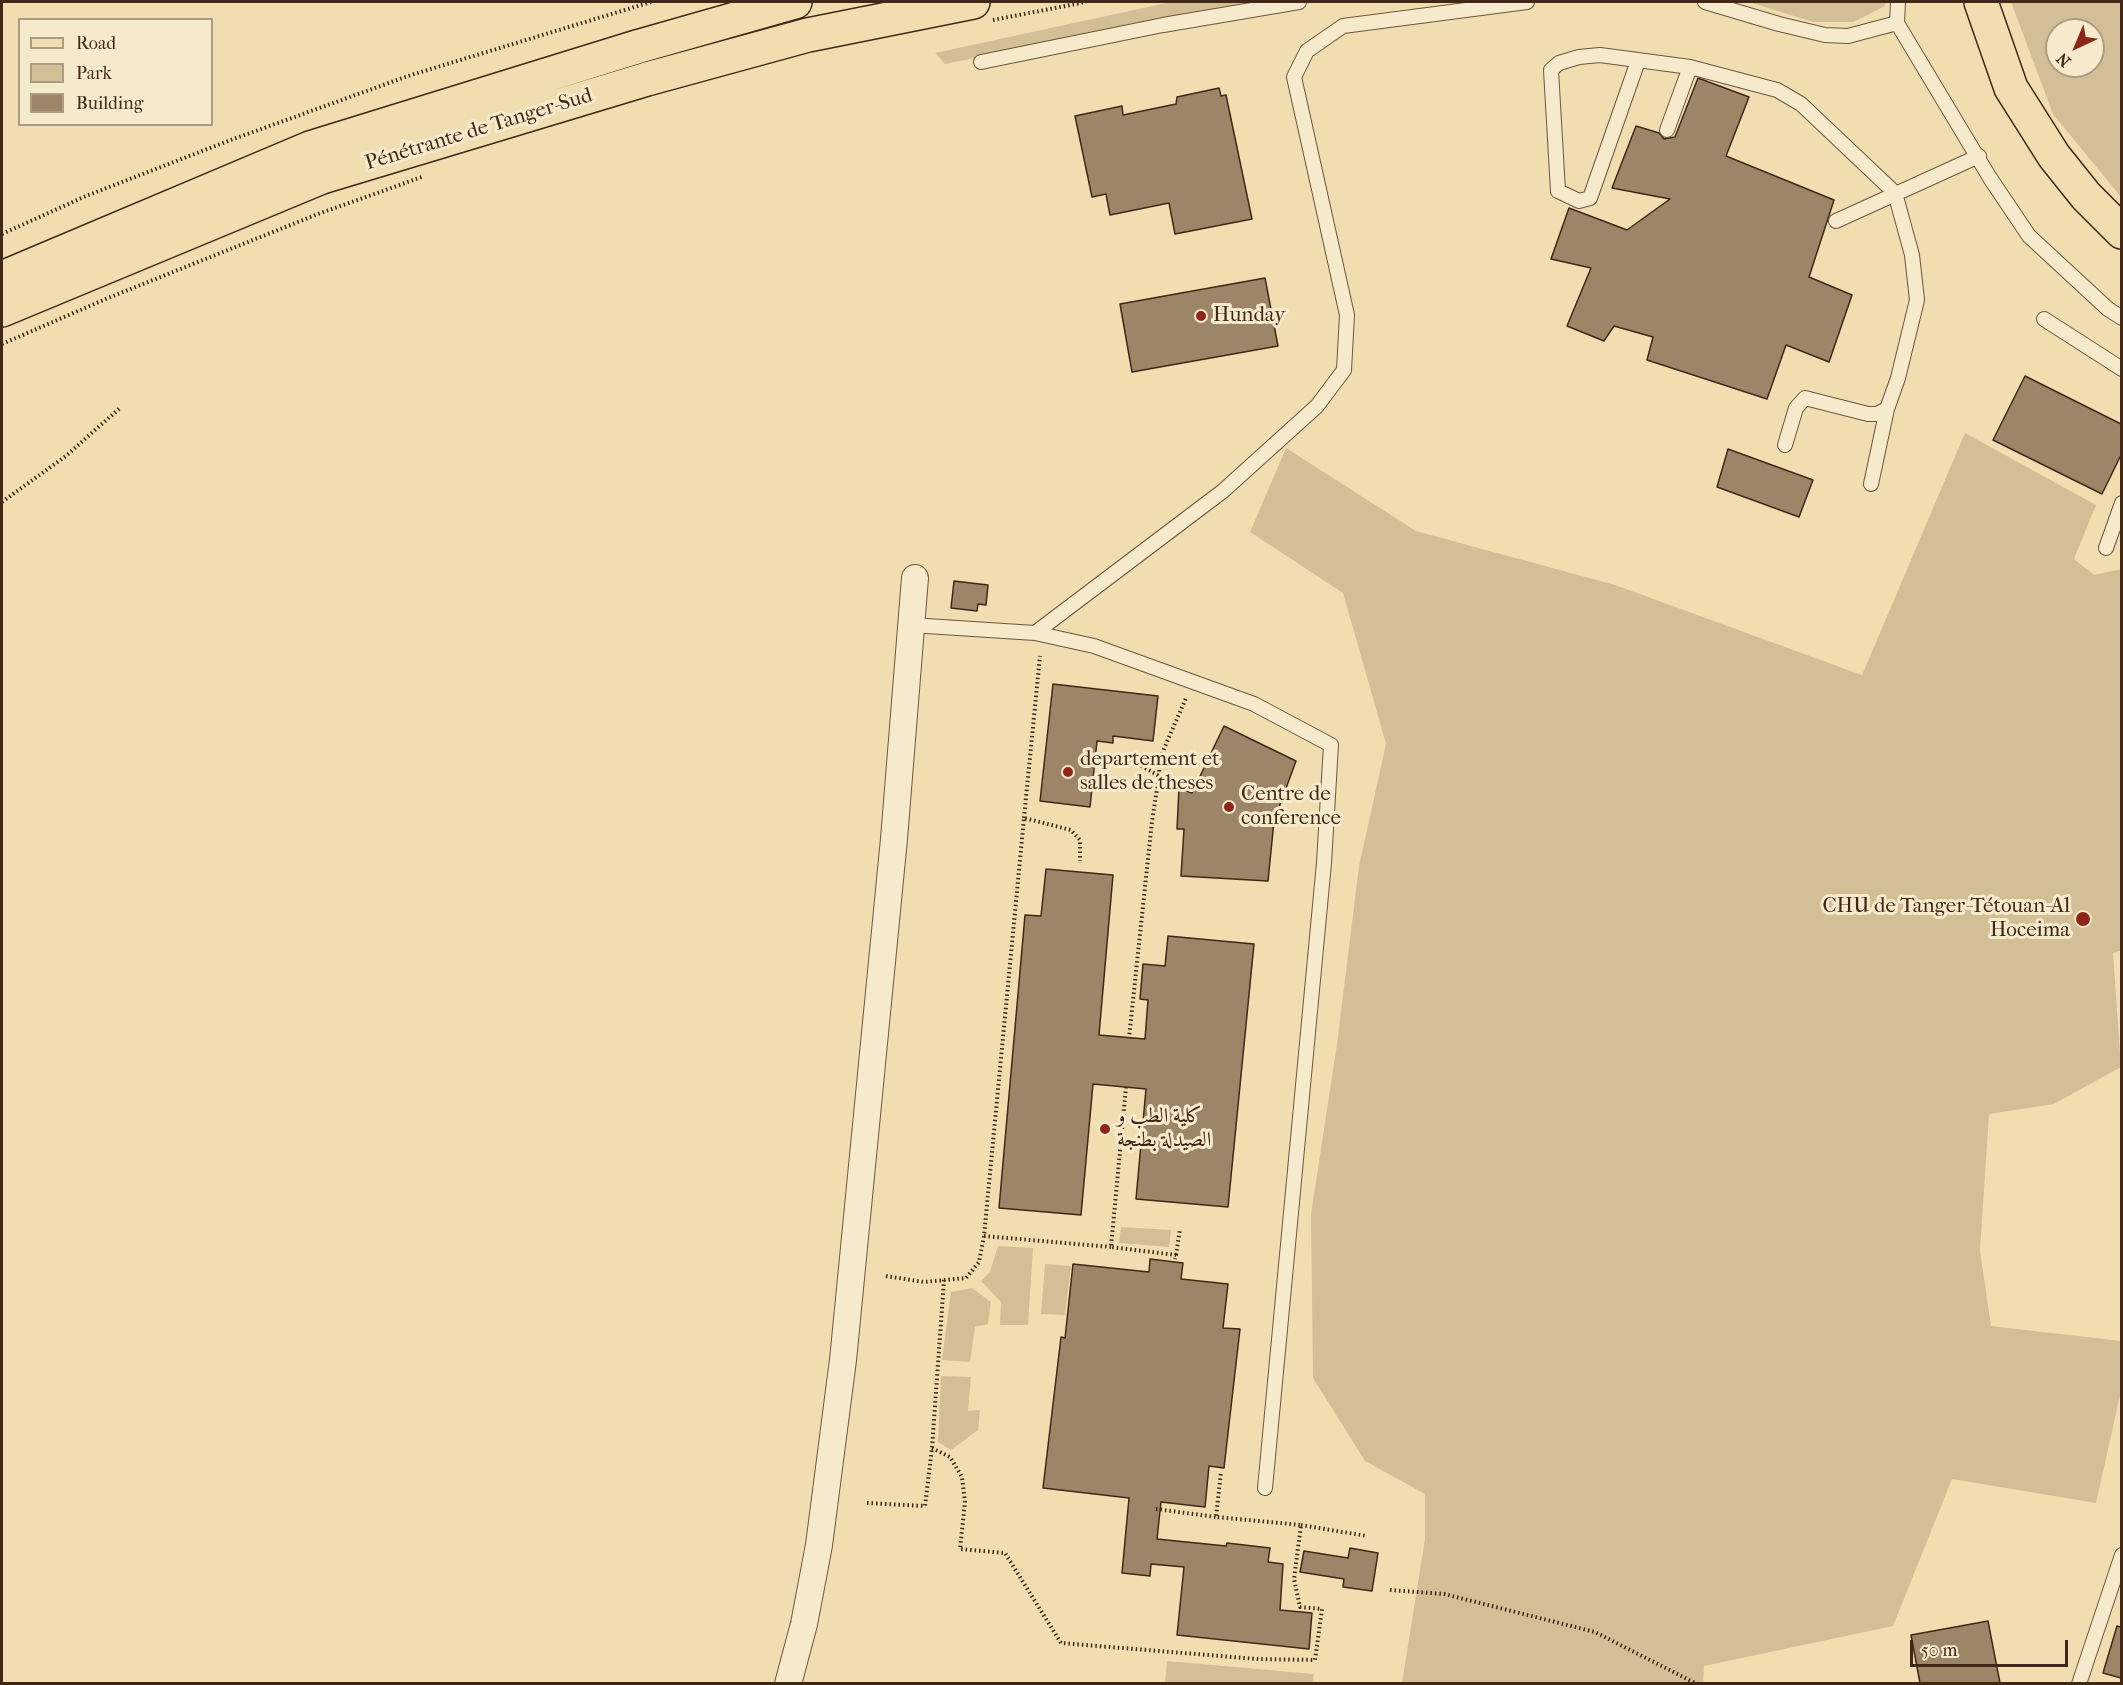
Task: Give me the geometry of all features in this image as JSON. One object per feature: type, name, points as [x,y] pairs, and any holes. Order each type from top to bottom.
[{"type":"main road","name":"Pénétrante de Tanger-Sud","points":[[2,278],[310,148],[640,46],[795,2]]},
{"type":"main road","points":[[1981,2],[2012,88],[2022,105],[2054,156],[2086,196],[2121,232]]},
{"type":"main road","name":"Pénétrante de Tanger-Sud","points":[[2,310],[322,177],[647,79],[808,35],[977,12]]},
{"type":"street","points":[[788,1683],[804,1624],[819,1545],[843,1360],[894,839],[915,578]]},
{"type":"lane","points":[[981,62],[1163,25],[1299,2]]},
{"type":"lane","points":[[1035,633],[1223,491],[1317,406],[1344,370],[1347,315],[1294,77],[1307,51],[1343,26],[1527,2]]},
{"type":"lane","points":[[1705,2],[1825,35],[1848,36],[1897,23]]},
{"type":"lane","points":[[1898,2],[1897,23],[1979,156],[1990,178],[2029,236],[2108,309],[2121,318]]},
{"type":"lane","points":[[1638,61],[1590,198],[1579,201],[1558,191],[1551,70],[1559,63],[1579,57],[1600,55],[1690,67],[1777,90],[1801,104],[1895,193],[1912,255],[1917,300],[1898,378],[1887,409],[1871,484]]},
{"type":"lane","points":[[1667,130],[1690,67]]},
{"type":"lane","points":[[1836,221],[1979,156]]},
{"type":"lane","points":[[2044,319],[2121,369]]},
{"type":"lane","points":[[1785,445],[1796,408],[1805,398],[1868,414],[1878,414],[1887,409]]},
{"type":"lane","points":[[2106,548],[2121,503]]},
{"type":"lane","points":[[911,625],[1035,633],[1094,646],[1254,704],[1331,745],[1324,863],[1265,1488]]},
{"type":"lane","points":[[2079,1683],[2121,1555]]},
{"type":"path","points":[[2,234],[97,192],[228,141],[411,75],[651,2]]},
{"type":"path","points":[[977,12],[1086,2]]},
{"type":"path","points":[[2,344],[108,298],[318,214],[430,174]]},
{"type":"path","points":[[2,502],[66,456],[121,407]]},
{"type":"path","points":[[886,1276],[924,1282],[966,1278],[979,1262],[984,1236],[1040,656]]},
{"type":"path","points":[[1130,1038],[1160,758],[1193,682]]},
{"type":"path","points":[[1102,758],[1135,762],[1159,776]]},
{"type":"path","points":[[1024,818],[1071,830],[1080,840],[1080,861]]},
{"type":"path","points":[[1111,1247],[1126,1086]]},
{"type":"path","points":[[984,1236],[1111,1247],[1176,1257],[1180,1229]]},
{"type":"path","points":[[867,1503],[925,1506],[932,1448],[944,1280]]},
{"type":"path","points":[[932,1448],[950,1457],[962,1477],[965,1502],[960,1550],[1005,1553],[1061,1643],[1257,1659],[1315,1660],[1322,1609],[1300,1607],[1294,1579],[1301,1524]]},
{"type":"path","points":[[1216,1517],[1221,1472]]},
{"type":"path","points":[[1156,1509],[1301,1524],[1367,1536]]},
{"type":"path","points":[[1390,1590],[1444,1594],[1595,1632],[1697,1683]]},
{"type":"green space","points":[[1171,2],[1249,2],[945,64],[935,53]]},
{"type":"green space","points":[[1749,2],[1886,2],[1885,6],[1854,22],[1813,22]]},
{"type":"green space","points":[[2011,2],[2121,2],[2121,197],[2053,114]]},
{"type":"green space","points":[[1965,433],[2096,505],[2074,559],[2094,575],[2121,569],[2122,950],[2113,953],[2121,1067],[2054,1104],[1989,1114],[1980,1251],[1991,1326],[2121,1341],[2121,1391],[2096,1503],[1952,1479],[1893,1626],[1704,1666],[1703,1683],[1402,1683],[1425,1539],[1425,1494],[1365,1461],[1313,1378],[1311,1214],[1337,1044],[1359,866],[1386,744],[1343,593],[1250,532],[1286,448],[1416,531],[1615,585],[1862,675]]},
{"type":"green space","points":[[1121,1227],[1171,1230],[1169,1247],[1119,1243]]},
{"type":"green space","points":[[998,1246],[1033,1248],[1028,1325],[1000,1325],[1001,1302],[981,1281],[990,1272]]},
{"type":"green space","points":[[1045,1264],[1071,1266],[1065,1315],[1041,1314]]},
{"type":"green space","points":[[972,1288],[991,1302],[988,1324],[975,1327],[970,1362],[942,1360],[951,1292]]},
{"type":"green space","points":[[941,1376],[971,1377],[968,1411],[980,1410],[978,1430],[951,1450],[938,1442]]},
{"type":"green space","points":[[1167,1661],[1314,1674],[1313,1683],[1165,1683]]},
{"type":"building","points":[[1698,78],[1749,97],[1726,156],[1834,200],[1809,277],[1852,295],[1829,362],[1786,345],[1767,399],[1647,360],[1653,337],[1614,326],[1604,341],[1567,326],[1591,268],[1551,259],[1569,208],[1627,230],[1670,199],[1612,188],[1636,126],[1659,133],[1664,139],[1675,137]]},
{"type":"building","points":[[1219,88],[1221,96],[1226,95],[1252,219],[1175,234],[1169,203],[1110,215],[1106,194],[1092,197],[1075,116],[1122,106],[1123,115],[1176,104],[1177,97]]},
{"type":"building","points":[[1265,278],[1278,346],[1132,372],[1120,304]]},
{"type":"building","points":[[2025,376],[2121,424],[2121,455],[2102,494],[1993,440]]},
{"type":"building","points":[[1728,449],[1813,480],[1799,517],[1717,487]]},
{"type":"building","points":[[954,581],[988,585],[986,605],[978,604],[977,611],[951,608]]},
{"type":"building","name":"departement et salles de theses","points":[[1053,684],[1158,696],[1153,741],[1113,736],[1113,743],[1097,741],[1090,807],[1040,801]]},
{"type":"building","name":"Centre de conference","points":[[1224,726],[1296,761],[1274,821],[1268,881],[1181,876],[1184,829],[1177,829],[1179,788],[1192,793]]},
{"type":"building","points":[[1046,869],[1113,875],[1099,1035],[1145,1039],[1148,1000],[1140,999],[1143,964],[1165,966],[1168,936],[1254,944],[1228,1207],[1136,1199],[1146,1089],[1093,1084],[1081,1215],[999,1208],[1025,915],[1041,916]]},
{"type":"building","points":[[1150,1259],[1183,1263],[1181,1279],[1228,1284],[1223,1328],[1240,1329],[1224,1468],[1209,1466],[1205,1507],[1161,1502],[1157,1539],[1270,1548],[1268,1562],[1283,1564],[1280,1610],[1312,1613],[1309,1649],[1177,1635],[1184,1567],[1151,1564],[1150,1576],[1122,1573],[1129,1498],[1043,1488],[1061,1337],[1065,1338],[1073,1264],[1149,1272]]},
{"type":"building","points":[[1350,1548],[1378,1553],[1372,1591],[1343,1587],[1344,1579],[1300,1572],[1304,1551],[1348,1558]]},
{"type":"building","points":[[1988,1621],[2000,1683],[1920,1683],[1911,1635]]},
{"type":"building","points":[[2117,1626],[2121,1627],[2121,1678],[2103,1673]]},
{"type":"place","name":"Hunday","points":[[1201,316]]},
{"type":"place","name":"departement et salles de theses","points":[[1068,772]]},
{"type":"place","name":"Centre de conference","points":[[1229,807]]},
{"type":"place","name":"CHU de Tanger-Tétouan-Al Hoceima","points":[[2083,919]]},
{"type":"place","name":"كلية الطب و الصيدلة بطنجة","points":[[1105,1129]]}]
